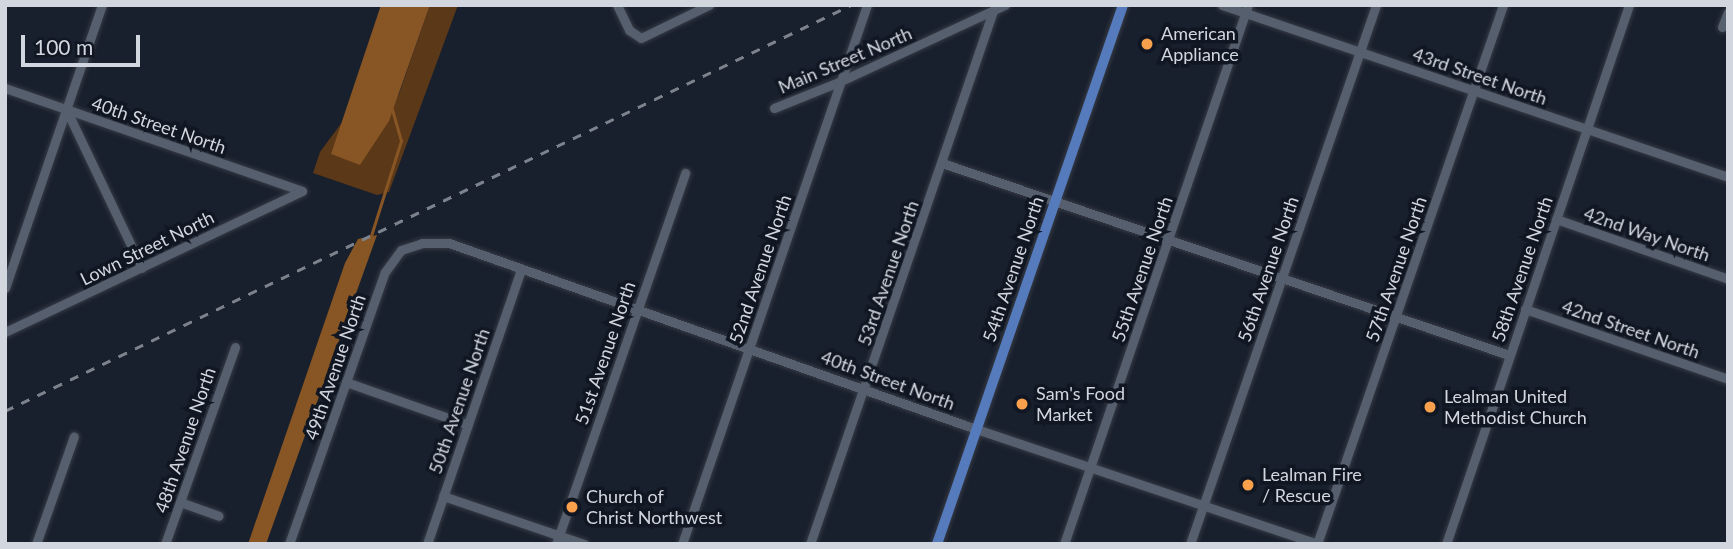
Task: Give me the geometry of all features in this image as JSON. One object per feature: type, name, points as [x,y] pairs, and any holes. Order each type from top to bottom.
[{"type":"main road","name":"54th Avenue North","points":[[937,544],[1123,5]]},
{"type":"street","points":[[5,288],[10,259],[102,5]]},
{"type":"street","points":[[617,5],[629,30],[641,38],[709,5]]},
{"type":"street","name":"52nd Avenue North","points":[[682,544],[867,5]]},
{"type":"street","name":"Main Street North","points":[[774,108],[841,81],[1005,5]]},
{"type":"street","name":"43rd Street North","points":[[1222,5],[1247,9],[1361,52],[1728,177]]},
{"type":"street","name":"56th Avenue North","points":[[1190,544],[1376,5]]},
{"type":"street","name":"57th Avenue North","points":[[1317,544],[1503,5]]},
{"type":"street","name":"58th Avenue North","points":[[1446,544],[1629,5]]},
{"type":"street","name":"55th Avenue North","points":[[1064,544],[1247,9]]},
{"type":"street","name":"53rd Avenue North","points":[[810,544],[993,11]]},
{"type":"street","points":[[1723,27],[1728,12]]},
{"type":"street","name":"40th Street North","points":[[5,88],[302,191]]},
{"type":"street","points":[[66,109],[142,268]]},
{"type":"street","points":[[942,163],[1509,355]]},
{"type":"street","name":"51st Avenue North","points":[[557,539],[685,173]]},
{"type":"street","name":"Lown Street North","points":[[5,332],[302,191]]},
{"type":"street","name":"42nd Way North","points":[[1556,219],[1728,279]]},
{"type":"street","name":"49th Avenue North","points":[[289,544],[385,272],[401,250],[422,243],[449,243]]},
{"type":"street","name":"40th Street North","points":[[449,243],[976,429],[1317,544]]},
{"type":"street","name":"50th Avenue North","points":[[427,544],[521,268]]},
{"type":"street","name":"42nd Street North","points":[[1525,309],[1728,379]]},
{"type":"street","name":"48th Avenue North","points":[[165,544],[235,347]]},
{"type":"street","points":[[346,382],[468,425]]},
{"type":"street","points":[[36,544],[74,436]]},
{"type":"street","points":[[443,496],[557,539],[584,544]]},
{"type":"street","points":[[180,502],[219,516]]},
{"type":"shaded area","points":[[381,5],[430,5],[389,121],[360,165],[331,154]]},
{"type":"shaded area","points":[[430,5],[458,5],[389,192],[377,195],[313,173],[320,152],[343,121],[332,154],[360,164],[399,94]]},
{"type":"shaded area","points":[[377,235],[266,544],[248,544],[345,263],[358,239]]},
{"type":"waterway","points":[[371,236],[401,141],[392,109]]},
{"type":"railway","points":[[5,411],[851,5]]},
{"type":"place","name":"American Appliance","points":[[1147,44]]},
{"type":"place","name":"Sam's Food Market","points":[[1022,404]]},
{"type":"place","name":"Lealman United Methodist Church","points":[[1430,407]]},
{"type":"place","name":"Lealman Fire / Rescue","points":[[1248,485]]},
{"type":"place","name":"Church of Christ Northwest","points":[[572,507]]}]
